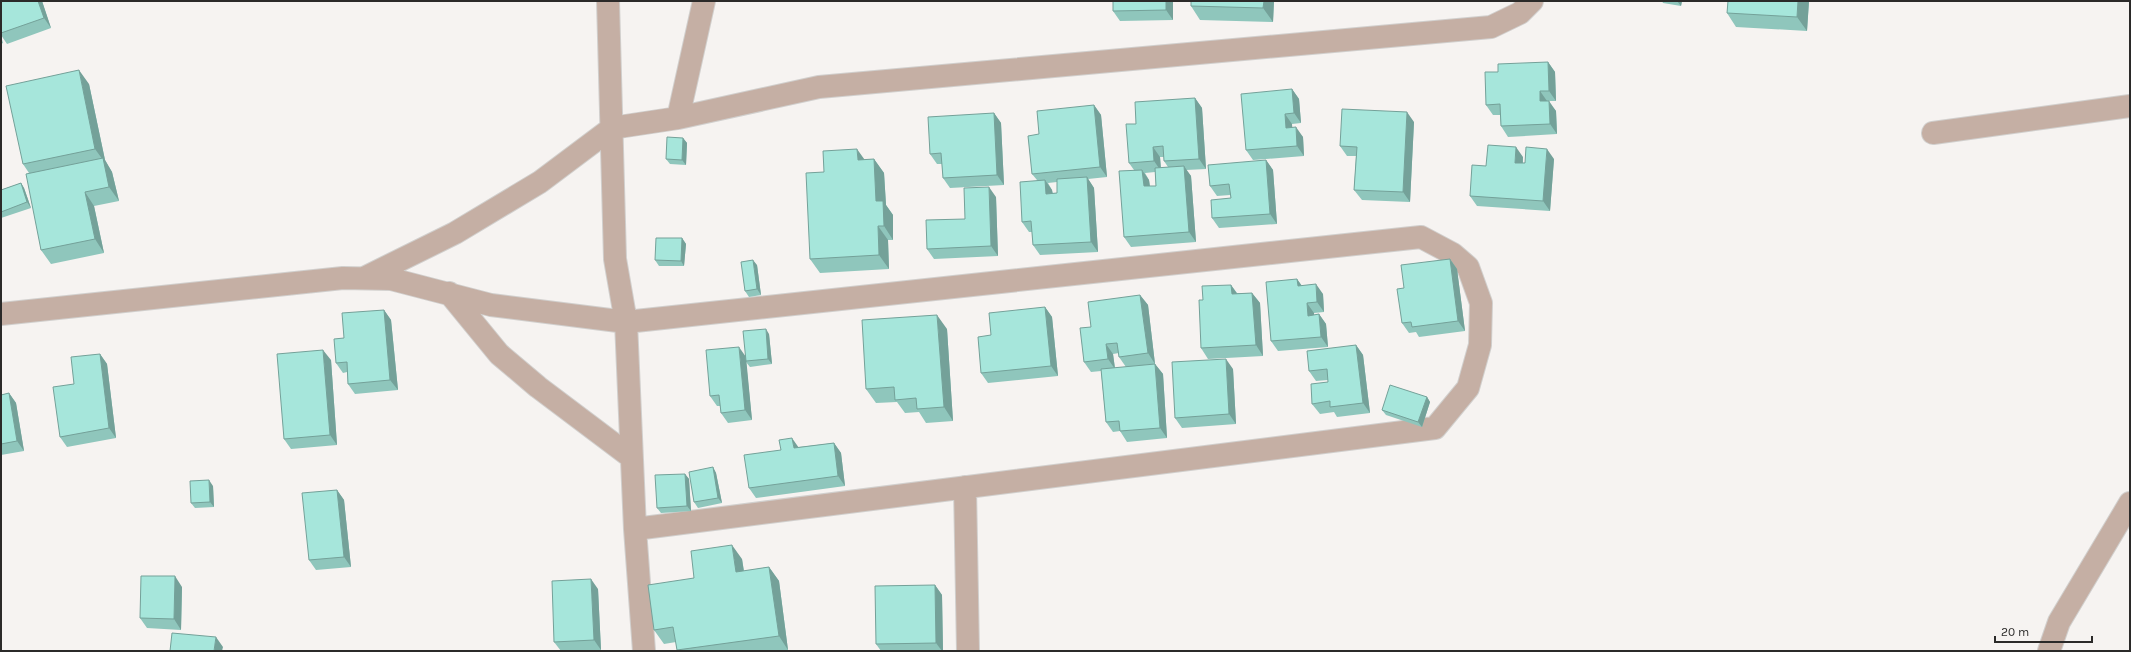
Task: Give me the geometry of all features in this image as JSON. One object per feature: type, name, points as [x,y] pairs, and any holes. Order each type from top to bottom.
[{"type":"street","points":[[608,1],[615,259],[626,322],[631,457],[644,651]]},
{"type":"street","points":[[678,118],[704,1]]},
{"type":"street","points":[[363,278],[455,233],[534,186],[612,128],[678,118],[819,87],[1491,27],[1520,13],[1532,1]]},
{"type":"street","points":[[1933,133],[2130,106]]},
{"type":"street","points":[[1,314],[343,278],[363,278],[391,280],[449,293],[491,305],[626,322],[1421,237],[1453,254],[1468,267],[1481,303],[1480,345],[1468,388],[1435,428],[635,529]]},
{"type":"street","points":[[449,293],[500,354],[538,387],[631,457]]},
{"type":"street","points":[[965,487],[968,651]]},
{"type":"street","points":[[2049,651],[2059,622],[2130,503]]},
{"type":"building","points":[[1,1],[38,1],[44,18],[1,33]]},
{"type":"building","points":[[1113,1],[1166,1],[1166,10],[1113,11]]},
{"type":"building","points":[[1191,1],[1264,1],[1263,8],[1191,6]]},
{"type":"building","points":[[1728,1],[1798,1],[1797,17],[1727,13]]},
{"type":"building","points":[[1548,62],[1549,91],[1540,91],[1540,101],[1549,101],[1550,124],[1501,126],[1500,104],[1486,105],[1485,72],[1498,72],[1498,64]]},
{"type":"building","points":[[79,70],[95,149],[23,164],[6,86]]},
{"type":"building","points":[[1292,89],[1294,113],[1285,114],[1286,128],[1296,127],[1297,146],[1246,150],[1241,94]]},
{"type":"building","points":[[1195,98],[1199,159],[1164,161],[1163,146],[1153,147],[1154,161],[1129,163],[1126,124],[1136,124],[1135,102]]},
{"type":"building","points":[[1094,105],[1100,167],[1032,174],[1028,136],[1039,134],[1037,111]]},
{"type":"building","points":[[1342,109],[1407,112],[1403,192],[1354,190],[1357,147],[1340,146]]},
{"type":"building","points":[[994,113],[997,175],[943,178],[941,153],[930,154],[928,117]]},
{"type":"building","points":[[667,137],[683,138],[682,160],[666,159]]},
{"type":"building","points":[[1488,145],[1516,147],[1515,163],[1525,163],[1526,147],[1547,149],[1543,201],[1470,196],[1472,165],[1486,166]]},
{"type":"building","points":[[857,149],[858,160],[874,159],[876,201],[883,201],[884,226],[878,226],[879,255],[810,259],[806,173],[824,172],[823,151]]},
{"type":"building","points":[[103,158],[109,187],[85,192],[95,239],[41,250],[26,174]]},
{"type":"building","points":[[1266,160],[1270,214],[1212,218],[1211,200],[1231,198],[1229,184],[1210,186],[1208,165]]},
{"type":"building","points":[[1184,166],[1189,232],[1124,237],[1119,171],[1142,170],[1144,186],[1156,186],[1155,168]]},
{"type":"building","points":[[1087,177],[1091,242],[1033,245],[1031,221],[1022,222],[1020,182],[1045,180],[1046,194],[1057,193],[1057,179]]},
{"type":"building","points":[[21,183],[27,202],[1,212],[1,190]]},
{"type":"building","points":[[989,187],[991,246],[927,249],[926,220],[965,219],[964,188]]},
{"type":"building","points":[[656,238],[682,238],[681,261],[655,260]]},
{"type":"building","points":[[1450,259],[1458,321],[1412,327],[1411,322],[1402,323],[1397,289],[1404,288],[1401,265]]},
{"type":"building","points":[[753,260],[757,289],[745,291],[741,262]]},
{"type":"building","points":[[1297,279],[1298,286],[1316,284],[1317,302],[1307,303],[1308,316],[1319,314],[1321,337],[1271,341],[1266,282]]},
{"type":"building","points":[[1231,285],[1232,294],[1252,293],[1256,345],[1201,348],[1199,300],[1203,300],[1202,286]]},
{"type":"building","points":[[1140,295],[1148,353],[1119,357],[1117,343],[1106,344],[1108,359],[1084,362],[1080,328],[1091,327],[1088,302]]},
{"type":"building","points":[[1045,307],[1051,366],[981,373],[978,337],[991,335],[989,313]]},
{"type":"building","points":[[384,310],[390,380],[348,384],[347,362],[336,363],[334,339],[344,338],[342,313]]},
{"type":"building","points":[[937,315],[944,407],[917,409],[916,398],[895,400],[894,387],[866,389],[862,320]]},
{"type":"building","points":[[766,329],[768,359],[746,361],[743,331]]},
{"type":"building","points":[[1356,345],[1363,403],[1330,407],[1330,401],[1312,404],[1311,384],[1328,382],[1327,369],[1309,371],[1307,351]]},
{"type":"building","points":[[739,347],[745,410],[721,413],[719,395],[710,396],[706,350]]},
{"type":"building","points":[[323,350],[330,435],[284,439],[277,354]]},
{"type":"building","points":[[100,354],[109,428],[60,437],[53,387],[74,384],[71,357]]},
{"type":"building","points":[[1226,359],[1229,414],[1175,418],[1172,362]]},
{"type":"building","points":[[1155,364],[1160,428],[1120,431],[1119,421],[1106,422],[1101,369]]},
{"type":"building","points":[[1390,385],[1427,397],[1418,422],[1382,410]]},
{"type":"building","points":[[9,393],[17,441],[1,444],[1,395]]},
{"type":"building","points":[[792,438],[794,448],[834,443],[838,476],[749,488],[744,455],[781,450],[779,440]]},
{"type":"building","points":[[713,467],[718,498],[694,502],[689,472]]},
{"type":"building","points":[[685,474],[687,506],[657,508],[655,475]]},
{"type":"building","points":[[209,480],[210,502],[191,503],[190,481]]},
{"type":"building","points":[[337,490],[344,557],[309,560],[302,493]]},
{"type":"building","points":[[732,545],[736,572],[769,567],[779,636],[677,650],[673,627],[654,630],[648,585],[694,578],[691,551]]},
{"type":"building","points":[[141,576],[175,576],[174,619],[140,618]]},
{"type":"building","points":[[591,579],[594,640],[554,642],[552,581]]},
{"type":"building","points":[[935,585],[936,643],[876,644],[875,586]]},
{"type":"building","points":[[172,633],[216,637],[214,651],[170,651]]}]
